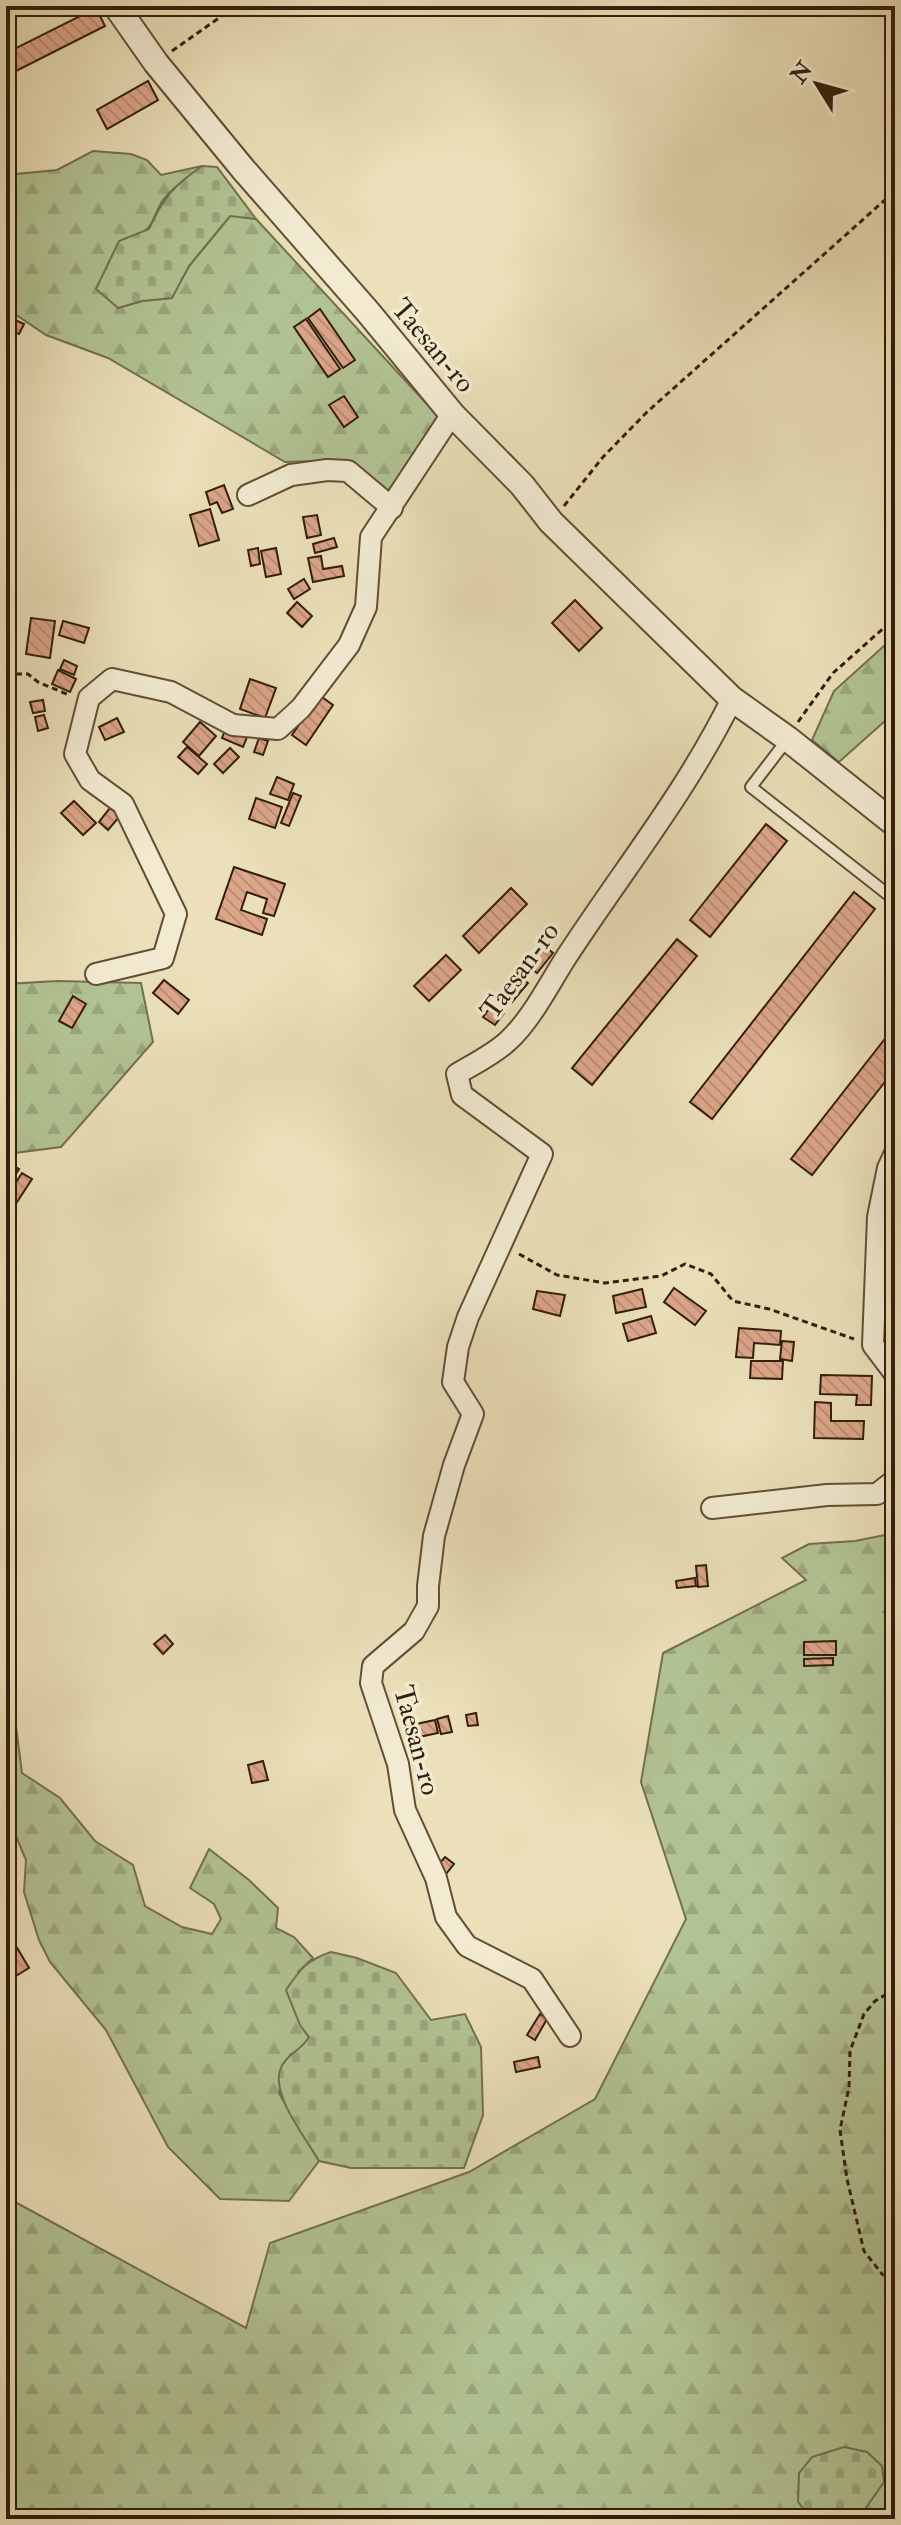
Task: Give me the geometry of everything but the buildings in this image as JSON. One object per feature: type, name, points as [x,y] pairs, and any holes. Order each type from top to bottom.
[{"type":"street","name":"Taesan-ro","points":[[116,6],[156,63],[243,169],[452,414],[522,485],[551,522],[732,699],[895,824]]},
{"type":"street","points":[[96,974],[163,958],[176,914],[123,804],[90,780],[75,754],[88,701],[112,679],[171,692],[233,725],[278,729],[301,708],[349,645],[366,607],[371,537],[452,414]]},
{"type":"street","points":[[248,495],[291,475],[327,470],[348,471],[392,508]]},
{"type":"street","name":"Taesan-ro","points":[[570,2036],[532,1979],[467,1946],[446,1917],[436,1878],[405,1810],[398,1764],[371,1683],[373,1666],[414,1631],[428,1606],[434,1536],[454,1465],[473,1414],[453,1382],[458,1347],[468,1317],[542,1154],[462,1095],[457,1074],[509,1041],[543,996],[683,787],[732,699]]},
{"type":"street","points":[[895,1153],[888,1168],[878,1217],[873,1345],[895,1374]]},
{"type":"street","points":[[712,1508],[827,1495],[877,1494],[895,1480]]},
{"type":"lane","points":[[788,739],[751,787],[895,900]]},
{"type":"path","points":[[156,63],[236,6]]},
{"type":"path","points":[[551,522],[603,457],[647,412],[895,191]]},
{"type":"path","points":[[788,739],[833,673],[895,618]]},
{"type":"path","points":[[6,674],[28,674],[38,682],[88,701]]},
{"type":"path","points":[[501,1245],[557,1275],[605,1283],[661,1276],[685,1264],[711,1274],[733,1301],[769,1309],[873,1345]]},
{"type":"path","points":[[895,1989],[875,2001],[864,2014],[850,2051],[849,2087],[840,2130],[847,2179],[864,2251],[882,2274],[895,2281]]},
{"type":"green space","points":[[93,151],[131,154],[147,160],[161,175],[202,166],[167,195],[150,226],[143,232],[118,308],[142,301],[171,298],[189,266],[231,215],[256,219],[438,416],[391,501],[345,460],[285,462],[108,358],[46,335],[6,308],[6,175],[57,170]]},
{"type":"green space","points":[[202,166],[217,167],[256,219],[230,216],[189,266],[172,298],[142,301],[118,308],[96,289],[119,241],[149,229],[170,193]]},
{"type":"green space","points":[[895,636],[895,712],[839,762],[812,740],[834,691]]},
{"type":"green space","points":[[57,981],[141,983],[153,1042],[61,1147],[6,1154],[6,984]]},
{"type":"green space","points":[[895,1172],[895,1364],[879,1340],[884,1228]]},
{"type":"green space","points":[[895,1533],[895,1604],[884,1612],[895,1617],[895,2519],[6,2519],[6,2197],[246,2328],[270,2243],[469,2172],[595,2099],[686,1919],[641,1782],[663,1653],[806,1580],[782,1558],[809,1544],[855,1541]]},
{"type":"green space","points":[[6,1709],[14,1711],[22,1773],[60,1798],[95,1841],[133,1865],[145,1906],[182,1927],[212,1934],[221,1919],[214,1904],[190,1888],[209,1849],[249,1880],[278,1908],[276,1928],[294,1937],[313,1958],[298,1972],[300,2025],[309,2037],[303,2047],[290,2055],[279,2093],[319,2161],[289,2201],[220,2199],[168,2147],[106,2030],[50,1962],[39,1940],[24,1892],[26,1860],[6,1813]]},
{"type":"green space","points":[[331,1952],[396,1973],[431,2020],[465,2014],[481,2047],[483,2115],[464,2168],[351,2168],[319,2161],[299,2129],[285,2105],[279,2081],[280,2070],[309,2037],[300,2025],[286,1990],[305,1966]]},
{"type":"green space","points":[[844,2447],[867,2452],[882,2466],[884,2482],[858,2519],[812,2519],[798,2502],[799,2473],[812,2457]]}]
